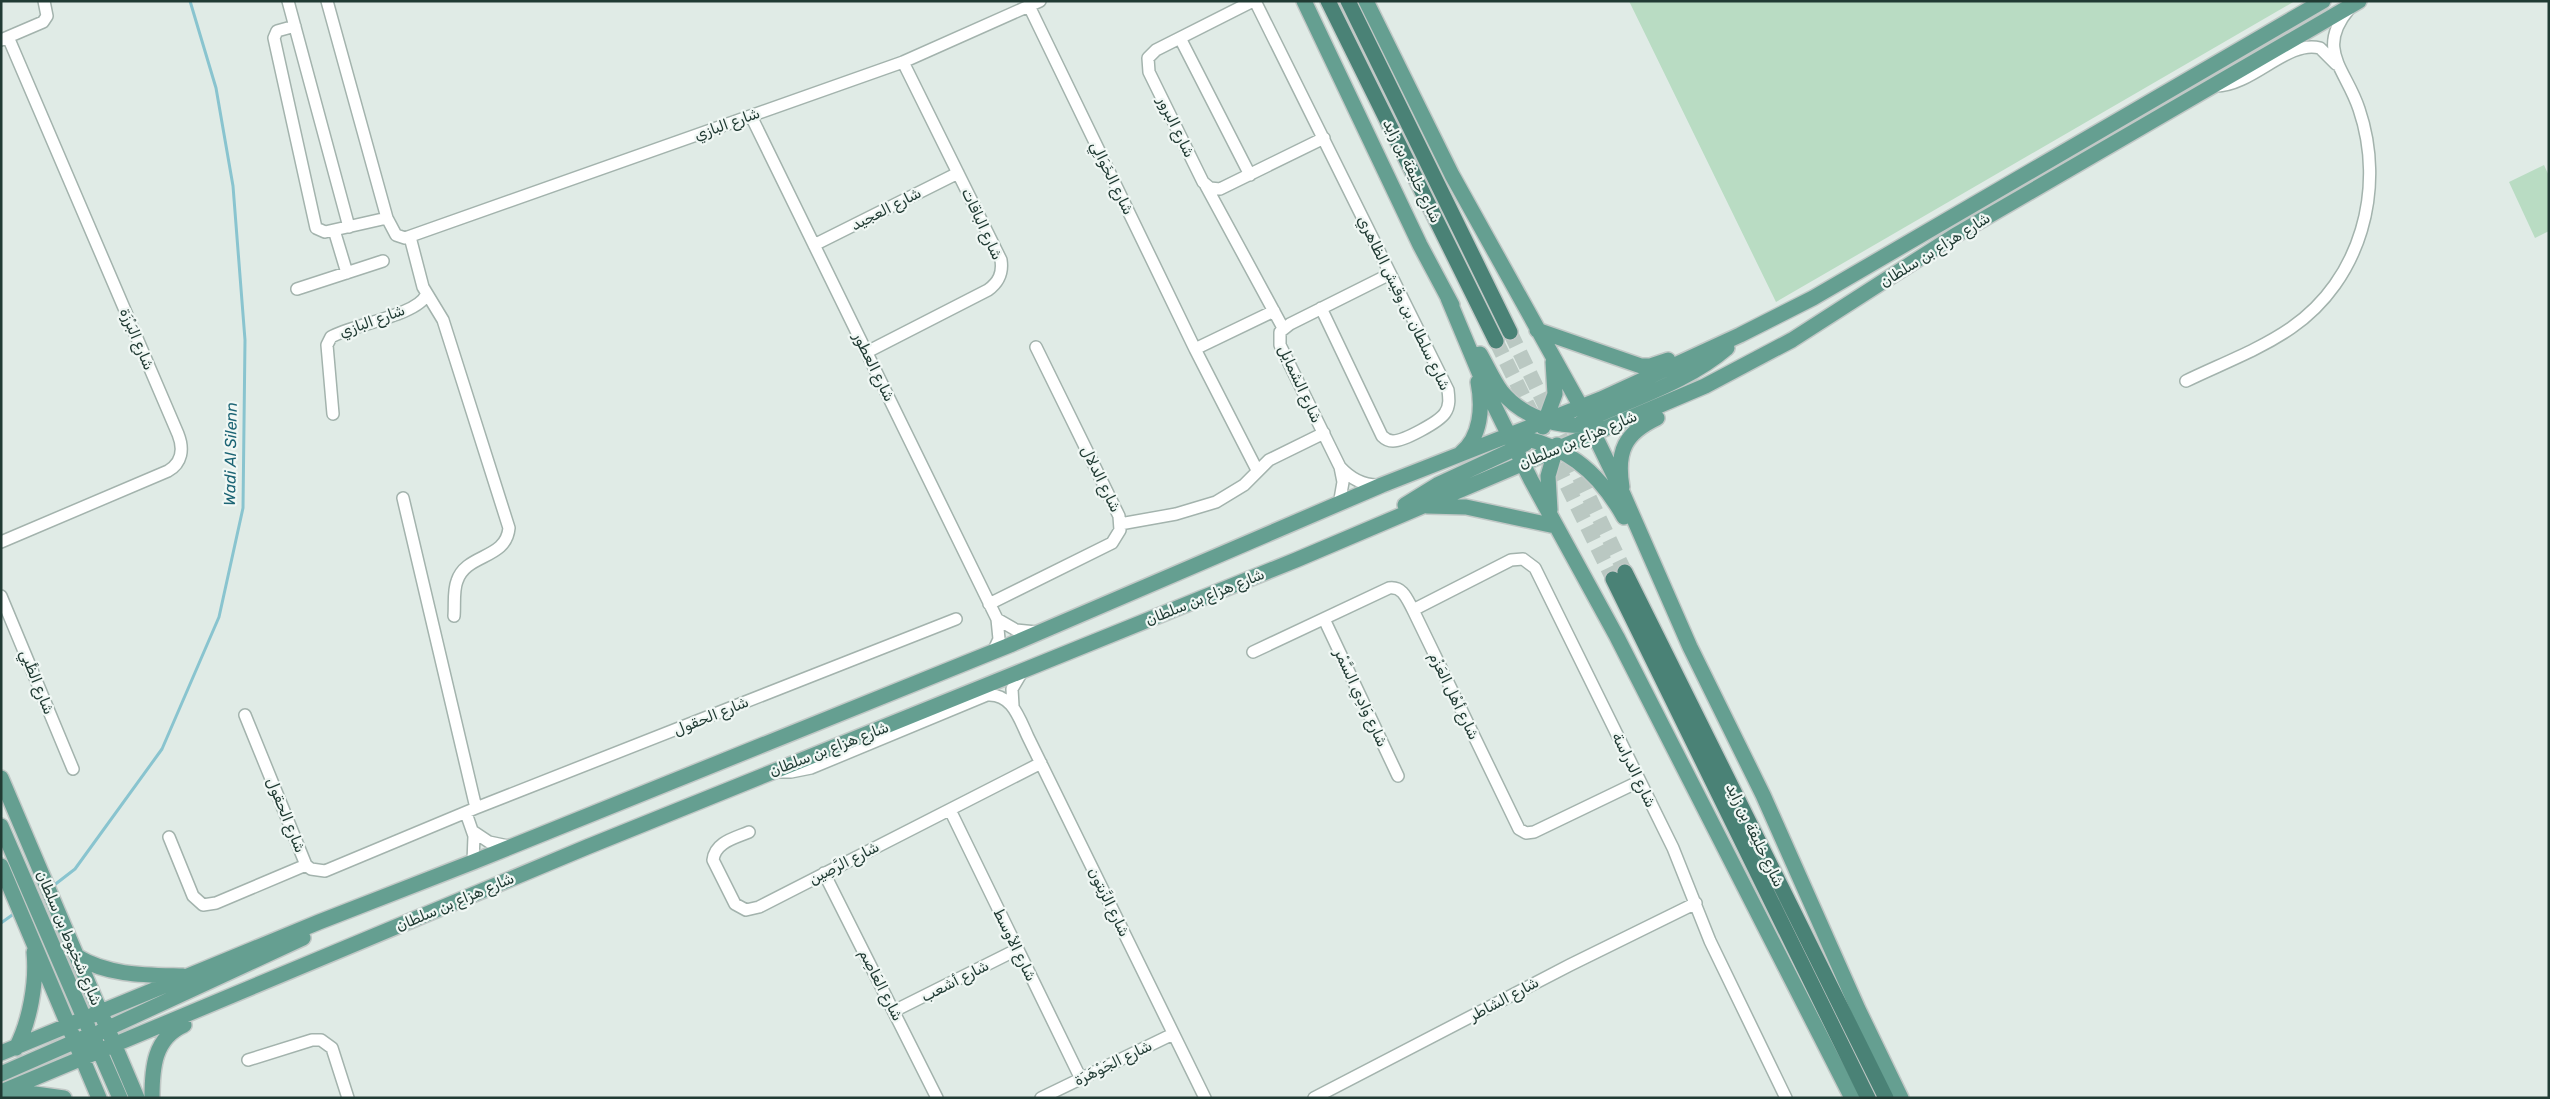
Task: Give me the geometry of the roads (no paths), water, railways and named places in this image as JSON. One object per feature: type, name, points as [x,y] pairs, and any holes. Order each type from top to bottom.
[{"type":"highway","name":"شارع خليفة بن زايد","points":[[1328,1],[1496,341]]},
{"type":"highway","name":"شارع خليفة بن زايد","points":[[1348,1],[1510,332]]},
{"type":"highway","name":"شارع خليفة بن زايد","points":[[1868,1098],[1619,576],[1886,1098]]},
{"type":"main road","points":[[1304,1],[1420,245],[1501,390],[1522,410],[1546,421],[1584,423]]},
{"type":"main road","points":[[1366,1],[1452,175],[1551,353],[1584,423],[1623,494],[1690,647],[1763,795],[1858,1009],[1901,1098]]},
{"type":"main road","name":"شارع هزاع بن سلطان","points":[[1740,335],[1813,298],[2324,1]]},
{"type":"main road","name":"شارع هزاع بن سلطان","points":[[115,1045],[545,864],[772,771],[974,692],[1027,668],[1296,560],[1523,464],[1555,450],[1584,423],[1636,416],[1736,371],[1792,340],[1954,236],[2356,3]]},
{"type":"main road","points":[[1448,298],[1486,389],[1523,464],[1553,523],[1622,646],[1852,1098]]},
{"type":"main road","points":[[1448,298],[1477,375],[1480,396],[1479,418],[1473,440],[1458,456]]},
{"type":"main road","points":[[1537,330],[1641,366],[1660,364],[1717,341],[1740,335]]},
{"type":"main road","points":[[1553,523],[1548,476],[1555,450],[1562,437],[1584,423],[1703,366],[1740,335]]},
{"type":"main road","points":[[1531,440],[1546,421],[1556,386],[1551,353]]},
{"type":"main road","points":[[1623,494],[1622,453],[1627,439],[1633,432],[1640,426],[1725,386],[1736,371]]},
{"type":"main road","name":"شارع هزاع بن سلطان","points":[[101,1012],[342,913],[473,862],[508,846],[993,652],[1340,505],[1382,485],[1458,456],[1513,442],[1546,421]]},
{"type":"main road","points":[[1381,523],[1410,501],[1513,442],[1531,440],[1589,468],[1605,486],[1627,523],[1673,618],[1690,647]]},
{"type":"main road","points":[[1421,506],[1466,507],[1553,523]]},
{"type":"main road","name":"شارع شخبوط بن سلطان","points":[[1,778],[101,1012],[92,1030],[115,1045],[137,1098]]},
{"type":"main road","points":[[1,826],[48,937],[92,1030],[120,1098]]},
{"type":"main road","points":[[152,1098],[154,1061],[159,1046],[172,1031],[518,886],[545,864]]},
{"type":"main road","points":[[2,866],[32,943],[99,1098]]},
{"type":"main road","points":[[1,1074],[75,1043],[92,1030],[123,1022],[291,944],[324,927],[342,913]]},
{"type":"main road","points":[[16,1048],[27,1022],[34,968],[32,943]]},
{"type":"main road","points":[[78,957],[100,968],[120,972],[187,977]]},
{"type":"main road","points":[[83,1059],[92,1030],[87,1004],[94,996]]},
{"type":"main road","points":[[123,1022],[122,1032],[125,1037],[131,1039]]},
{"type":"main road","points":[[1,1053],[68,1026],[92,1030]]},
{"type":"main road","points":[[52,1033],[59,1042],[60,1050]]},
{"type":"main road","points":[[1,1092],[83,1059]]},
{"type":"main road","points":[[89,1074],[97,1067],[107,1069]]},
{"type":"main road","points":[[1,1097],[27,1094],[64,1098]]},
{"type":"street","points":[[5,39],[44,22],[47,16],[44,1]]},
{"type":"street","points":[[288,1],[349,227]]},
{"type":"street","points":[[327,1],[386,218],[396,235],[410,237],[426,294],[436,306],[443,320],[509,528],[507,540],[499,550],[473,562],[459,575],[455,587],[454,616]]},
{"type":"street","name":"شارع البازي","points":[[410,237],[903,62],[1040,1]]},
{"type":"street","name":"شارع البرور","points":[[1206,186],[1148,68],[1150,53],[1254,1]]},
{"type":"street","name":"شارع سلطان بن وقيش الظاهري","points":[[1254,1],[1448,390],[1447,409],[1434,424],[1398,440],[1389,440],[1382,436],[1321,308]]},
{"type":"street","points":[[2186,381],[2267,343],[2292,328],[2324,298],[2352,254],[2363,226],[2369,198],[2370,161],[2359,107],[2338,65],[2333,49],[2334,32],[2338,22],[2356,3]]},
{"type":"street","name":"شارع الخَوَالِي","points":[[1029,6],[1195,349],[1257,470]]},
{"type":"street","points":[[295,26],[280,29],[274,38],[314,225],[322,232],[386,218]]},
{"type":"street","points":[[1180,38],[1250,175]]},
{"type":"street","name":"شارع البَرْزَة","points":[[1,542],[168,471],[178,462],[182,449],[178,434],[5,39]]},
{"type":"street","points":[[2213,86],[2238,82],[2302,47],[2320,48],[2338,65]]},
{"type":"street","name":"شارع الباقات","points":[[867,352],[988,290],[1000,277],[1001,260],[903,62]]},
{"type":"street","name":"شارع العطور","points":[[751,116],[997,619],[999,639],[993,652]]},
{"type":"street","points":[[1206,186],[1220,189],[1324,138]]},
{"type":"street","name":"شارع العجيد","points":[[814,245],[958,173]]},
{"type":"street","points":[[1206,186],[1283,328]]},
{"type":"street","points":[[334,230],[347,273]]},
{"type":"street","points":[[297,289],[383,261]]},
{"type":"street","name":"شارع الشمايل","points":[[1340,505],[1343,482],[1340,467],[1280,345],[1279,337],[1283,328],[1390,274]]},
{"type":"street","name":"شارع البازي","points":[[333,414],[327,345],[330,337],[422,302],[426,294]]},
{"type":"street","points":[[1195,349],[1274,311]]},
{"type":"street","name":"شارع الدلال","points":[[989,604],[1112,543],[1118,534],[1120,524],[1119,516],[1036,347]]},
{"type":"street","points":[[1120,524],[1176,514],[1216,502],[1244,486],[1257,470],[1269,460],[1324,433]]},
{"type":"street","name":"شارع الشمايل","points":[[1340,467],[1359,482],[1382,485]]},
{"type":"street","points":[[403,498],[471,811],[474,832],[473,862]]},
{"type":"street","name":"شارع الدراسة","points":[[1413,610],[1508,561],[1520,559],[1530,563],[1537,572],[1684,872],[1710,941],[1786,1098]]},
{"type":"street","name":"شارع أهْل العَزْم","points":[[1253,652],[1393,587],[1403,592],[1413,610],[1519,829],[1526,833],[1534,832],[1640,780]]},
{"type":"street","name":"شارع الظَّبِي","points":[[1,596],[73,769]]},
{"type":"street","name":"شارع الحقول","points":[[244,715],[306,865],[311,869],[324,872],[471,811],[956,619]]},
{"type":"street","points":[[997,619],[1016,630],[1038,632]]},
{"type":"street","name":"شارع وَادِي السَّمْر","points":[[1324,619],[1398,776]]},
{"type":"street","points":[[1012,706],[1012,689],[1020,674],[1027,668]]},
{"type":"street","points":[[772,771],[791,772],[811,768],[987,695],[1004,698],[1012,706]]},
{"type":"street","name":"شارع الزَّيتون","points":[[1012,706],[1205,1098]]},
{"type":"street","name":"شارع الرَّصِين","points":[[749,832],[721,844],[717,848],[713,860],[731,898],[740,908],[753,910],[1041,763]]},
{"type":"street","name":"شارع الأوسط","points":[[950,810],[1016,950],[1081,1079]]},
{"type":"street","points":[[474,832],[489,842],[508,846]]},
{"type":"street","points":[[169,837],[193,896],[203,905],[216,903],[306,865]]},
{"type":"street","name":"شارع العَاصِم","points":[[824,873],[937,1098]]},
{"type":"street","name":"شارع الشاطر","points":[[1314,1098],[1570,964],[1696,903]]},
{"type":"street","name":"شارع أشعب","points":[[894,1011],[1016,950]]},
{"type":"street","name":"شارع الجَوْهَرَة","points":[[1041,1098],[1053,1095],[1081,1079],[1173,1034]]},
{"type":"street","points":[[248,1060],[316,1039],[326,1042],[334,1053],[348,1098]]},
{"type":"waterway","name":"Wadi Al Silenn","points":[[53,886],[75,869],[162,749],[219,617],[243,508],[245,340],[233,186],[216,88],[190,1]]},
{"type":"waterway","name":"Wadi Al Silenn","points":[[1,923],[15,913]]},
{"type":"tunnel","points":[[1510,332],[1625,572]]},
{"type":"tunnel","points":[[1496,341],[1613,579]]}]
